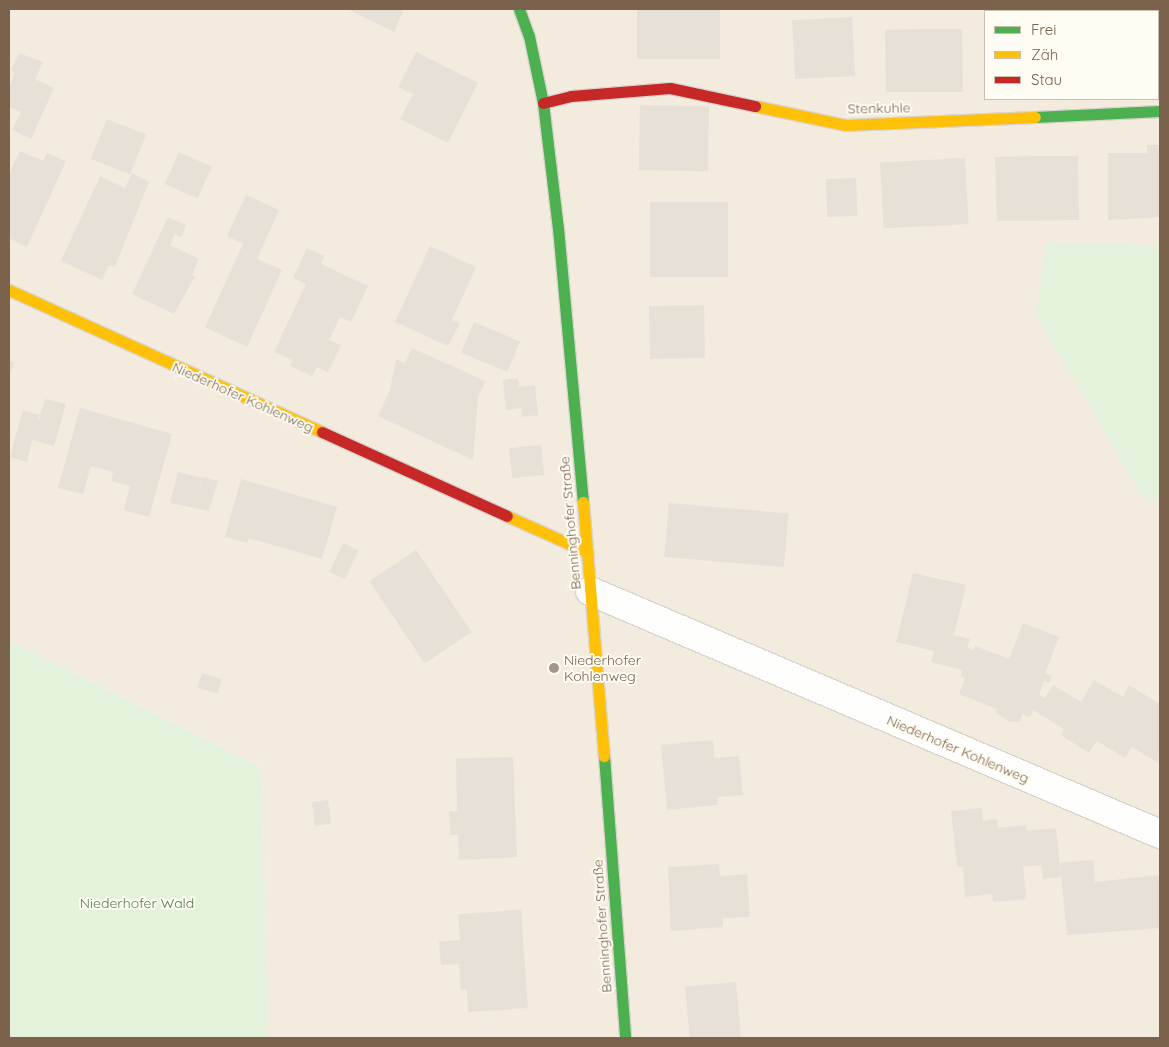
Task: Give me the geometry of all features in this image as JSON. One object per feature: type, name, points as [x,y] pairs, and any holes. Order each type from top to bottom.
[{"type":"street","name":"Benninghofer Straße","points":[[519,9],[529,36],[543,103],[558,228],[587,552],[625,1038]]},
{"type":"street","name":"Stenkuhle","points":[[543,103],[571,96],[670,88],[846,125],[1160,111]]},
{"type":"street","name":"Niederhofer Kohlenweg","points":[[9,290],[587,552]]},
{"type":"street","name":"Niederhofer Kohlenweg","points":[[590,591],[1160,834]]},
{"type":"shaded area","points":[[9,9],[1160,9],[1160,245],[1047,242],[1142,495],[1160,503],[1160,1038],[268,1038],[262,768],[9,640]]},
{"type":"green space","points":[[1047,242],[1160,245],[1160,503],[1142,495],[1036,316]]},
{"type":"green space","name":"Niederhofer Wald","points":[[9,640],[262,768],[268,1038],[9,1038]]},
{"type":"building","points":[[347,9],[404,9],[394,32]]},
{"type":"building","points":[[637,9],[720,9],[720,59],[637,59]]},
{"type":"building","points":[[852,17],[855,76],[795,79],[792,20]]},
{"type":"building","points":[[1159,26],[1160,26],[1159,91]]},
{"type":"building","points":[[962,29],[963,92],[886,92],[885,30]]},
{"type":"building","points":[[416,52],[478,83],[448,143],[400,119],[413,94],[398,87]]},
{"type":"building","points":[[19,53],[43,62],[35,79],[54,88],[31,139],[12,130],[21,112],[9,107],[9,87],[15,73],[11,70]]},
{"type":"building","points":[[640,105],[709,106],[708,171],[639,170]]},
{"type":"building","points":[[107,119],[146,135],[130,175],[91,159]]},
{"type":"building","points":[[1147,145],[1160,145],[1160,217],[1108,220],[1108,153],[1147,153]]},
{"type":"building","points":[[20,151],[43,161],[47,153],[66,161],[27,247],[9,238],[9,174]]},
{"type":"building","points":[[179,152],[212,167],[198,199],[165,184]]},
{"type":"building","points":[[1078,156],[1079,220],[997,221],[995,157]]},
{"type":"building","points":[[965,158],[968,224],[884,228],[880,162]]},
{"type":"building","points":[[132,173],[149,182],[115,267],[109,265],[102,280],[61,261],[100,176],[125,188]]},
{"type":"building","points":[[856,178],[857,216],[827,217],[826,179]]},
{"type":"building","points":[[246,195],[279,210],[257,259],[282,270],[247,347],[205,327],[243,244],[227,236]]},
{"type":"building","points":[[650,202],[728,202],[728,277],[650,277]]},
{"type":"building","points":[[168,217],[186,225],[181,237],[175,234],[170,245],[199,259],[192,275],[195,276],[174,314],[132,294]]},
{"type":"building","points":[[430,246],[476,267],[452,320],[460,323],[448,346],[395,322]]},
{"type":"building","points":[[307,248],[324,256],[321,264],[368,286],[351,322],[340,317],[329,340],[341,345],[328,372],[317,367],[312,376],[290,366],[292,360],[274,352],[306,284],[293,278]]},
{"type":"building","points":[[704,305],[705,358],[650,359],[649,306]]},
{"type":"building","points":[[474,322],[520,342],[507,372],[461,352]]},
{"type":"building","points":[[412,348],[485,381],[478,397],[473,460],[378,416],[390,390],[396,359],[405,363]]},
{"type":"building","points":[[9,361],[14,362],[9,379]]},
{"type":"building","points":[[518,378],[519,387],[535,385],[538,415],[522,417],[521,408],[506,410],[503,380]]},
{"type":"building","points":[[45,399],[66,404],[54,446],[32,440],[27,462],[10,457],[23,410],[39,415],[38,423]]},
{"type":"building","points":[[80,408],[172,434],[149,517],[124,510],[130,486],[111,481],[113,472],[91,466],[83,494],[58,488]]},
{"type":"building","points":[[541,445],[544,475],[512,478],[509,448]]},
{"type":"building","points":[[178,472],[202,478],[199,491],[203,477],[218,481],[209,511],[170,503]]},
{"type":"building","points":[[241,479],[337,507],[322,559],[249,538],[247,543],[225,537]]},
{"type":"building","points":[[669,503],[789,513],[784,567],[664,557]]},
{"type":"building","points":[[343,543],[358,550],[345,579],[329,572]]},
{"type":"building","points":[[416,550],[471,632],[425,663],[370,581]]},
{"type":"building","points":[[913,573],[966,585],[954,635],[970,639],[967,648],[974,650],[975,646],[1009,659],[1023,623],[1059,637],[1045,673],[1052,676],[1049,683],[1044,681],[1039,695],[1045,698],[1053,685],[1081,702],[1094,680],[1123,697],[1129,685],[1158,703],[1160,700],[1160,764],[1132,747],[1125,758],[1097,741],[1089,753],[1061,735],[1064,729],[1033,710],[1030,717],[1022,714],[1020,722],[1008,721],[996,713],[997,709],[959,694],[965,678],[961,677],[962,670],[931,662],[934,651],[896,642]]},
{"type":"building","points":[[202,673],[222,679],[218,693],[198,687]]},
{"type":"building","points":[[713,740],[714,758],[739,756],[743,795],[717,797],[718,805],[667,810],[661,745]]},
{"type":"building","points":[[513,757],[517,857],[459,860],[458,835],[450,835],[449,811],[457,811],[456,759]]},
{"type":"building","points":[[328,800],[331,824],[315,826],[312,802]]},
{"type":"building","points":[[982,808],[983,821],[997,819],[998,828],[1026,825],[1027,831],[1056,828],[1061,877],[1043,879],[1041,865],[1023,866],[1026,899],[993,902],[992,894],[965,897],[963,867],[957,867],[951,811]]},
{"type":"building","points":[[1093,860],[1095,882],[1160,875],[1160,928],[1067,935],[1060,863]]},
{"type":"building","points":[[719,864],[720,876],[747,874],[750,917],[723,918],[723,927],[671,931],[668,867]]},
{"type":"building","points":[[521,910],[528,1008],[468,1012],[467,990],[461,990],[459,964],[441,965],[439,942],[460,940],[458,914]]},
{"type":"building","points":[[736,982],[741,1038],[690,1038],[685,986]]},
{"type":"traffic: fast","points":[[519,9],[529,36],[543,103],[558,228],[583,502]]},
{"type":"traffic: fast","points":[[1035,117],[1160,111]]},
{"type":"traffic: fast","points":[[604,756],[625,1038]]},
{"type":"traffic: slow","points":[[755,106],[846,125],[1035,117]]},
{"type":"traffic: slow","points":[[9,290],[322,432]]},
{"type":"traffic: slow","points":[[583,502],[604,756]]},
{"type":"traffic: slow","points":[[507,516],[587,552]]},
{"type":"traffic: jam","points":[[543,103],[571,96],[670,88],[755,106]]},
{"type":"traffic: jam","points":[[322,432],[507,516]]},
{"type":"place","name":"Niederhofer Kohlenweg","points":[[554,668]]}]
